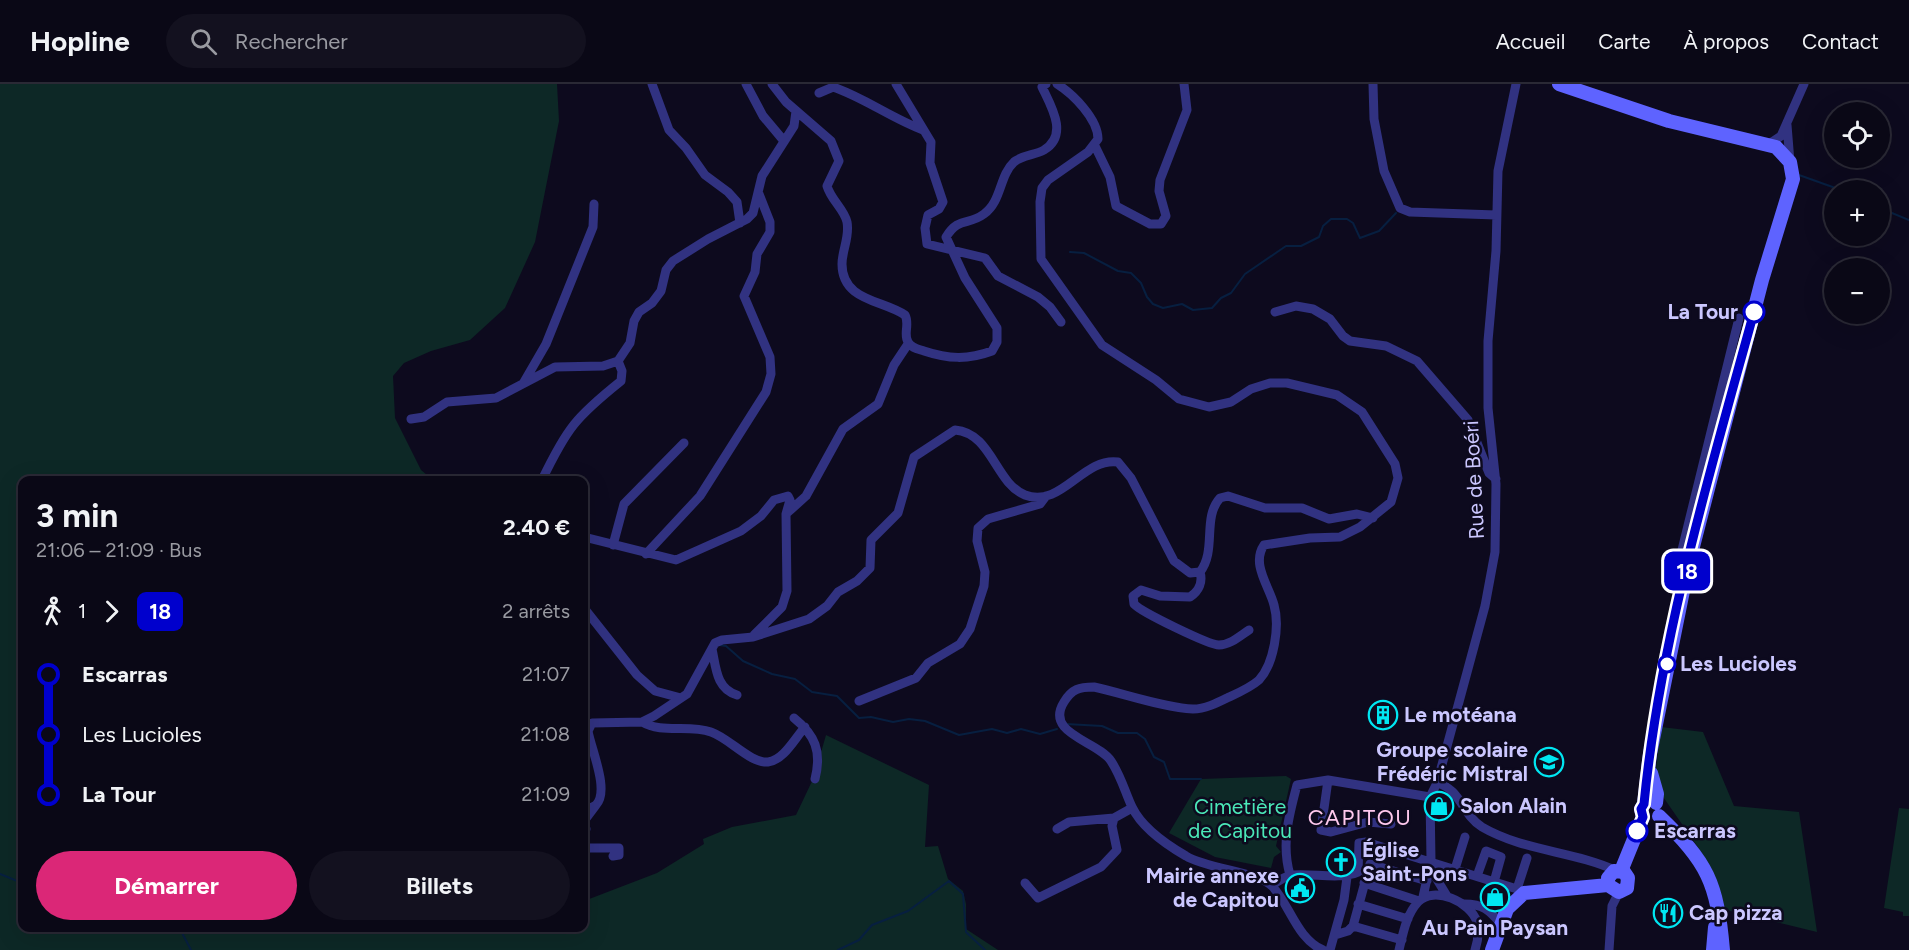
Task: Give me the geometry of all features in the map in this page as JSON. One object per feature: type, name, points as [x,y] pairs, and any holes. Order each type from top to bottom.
[{"type":"main road","points":[[1492,950],[1507,909],[1520,891],[1627,888],[1629,881],[1627,875],[1619,871],[1658,794],[1653,783],[1650,754],[1688,566],[1762,280],[1793,179],[1790,162],[1782,151],[1769,144],[1669,121],[1560,84]]},
{"type":"main road","points":[[1651,810],[1691,847],[1712,882],[1719,914],[1723,950]]},
{"type":"main road","points":[[1713,950],[1719,914]]},
{"type":"street","points":[[652,84],[669,130],[686,148],[705,175],[728,192],[737,202],[740,223]]},
{"type":"street","points":[[746,84],[763,116],[784,141]]},
{"type":"street","points":[[772,84],[796,111],[831,141],[839,161],[827,186],[848,224],[842,273],[858,294],[905,315],[909,322],[908,344],[894,365],[878,404],[843,429],[806,496],[786,514]]},
{"type":"street","points":[[896,84],[931,142],[930,163],[943,202],[939,209],[927,215],[925,228],[927,244],[985,258],[998,276],[1038,297],[1050,307],[1061,322]]},
{"type":"street","points":[[908,344],[942,357],[960,359],[992,351],[997,342],[997,328],[950,248],[946,237],[953,225],[983,214],[996,202],[1005,174],[1015,161],[1045,150],[1054,140],[1057,119],[1044,86],[1031,84]]},
{"type":"street","points":[[1057,84],[1067,90],[1095,124],[1098,139],[1095,146],[1048,180],[1042,188],[1040,202],[1041,260],[1101,345],[1156,380],[1179,399],[1209,407],[1231,402],[1251,389],[1270,383],[1287,383],[1337,395],[1354,404],[1362,412],[1395,464],[1398,478],[1391,502],[1373,518],[1340,537],[1310,538],[1264,545],[1259,553],[1259,562],[1275,605],[1276,628],[1266,669],[1248,688],[1214,705],[1194,709],[1094,687],[1080,687],[1072,691],[1060,711],[1059,718],[1064,729],[1092,743],[1110,759],[1127,791],[1132,808],[1153,834],[1187,857],[1271,885],[1307,938],[1323,950]]},
{"type":"street","points":[[1095,146],[1110,177],[1116,206],[1150,224],[1161,224],[1166,216],[1159,191],[1160,180],[1187,110],[1184,84]]},
{"type":"street","points":[[1373,84],[1374,119],[1384,171],[1400,208],[1410,212],[1497,215]]},
{"type":"street","name":"Rue de Boéri","points":[[1400,945],[1408,919],[1421,899],[1427,881],[1431,864],[1431,797],[1437,783],[1485,606],[1495,552],[1496,479],[1488,408],[1487,364],[1498,171],[1516,84]]},
{"type":"street","points":[[1769,144],[1781,136],[1804,84]]},
{"type":"street","points":[[819,93],[830,87],[851,93],[891,116],[923,130]]},
{"type":"street","points":[[411,419],[424,417],[447,402],[496,398],[555,367],[603,366],[618,361],[630,343],[634,321],[639,312],[652,303],[661,291],[666,270],[673,261],[708,239],[740,223],[753,213],[762,176],[794,126],[796,111]]},
{"type":"street","points":[[1787,125],[1790,162]]},
{"type":"street","points":[[646,554],[700,496],[753,415],[769,383],[770,357],[744,296],[755,272],[757,254],[771,226],[758,192]]},
{"type":"street","points":[[524,382],[546,344],[593,227],[594,204]]},
{"type":"street","points":[[1275,312],[1296,306],[1313,309],[1330,320],[1342,336],[1350,341],[1386,346],[1417,361],[1468,420],[1489,473],[1496,479]]},
{"type":"street","points":[[1688,566],[1680,562],[1681,554],[1739,318]]},
{"type":"street","points":[[544,476],[563,436],[577,417],[621,381],[622,371],[618,361]]},
{"type":"street","points":[[642,722],[681,698],[693,686],[712,649],[722,640],[753,637],[816,616],[838,592],[866,574],[871,562],[871,540],[898,513],[914,457],[955,430],[970,434],[985,447],[1015,488],[1025,495],[1046,496],[1057,492],[1102,462],[1118,462],[1131,478],[1174,561],[1190,573],[1200,572]]},
{"type":"street","points":[[613,545],[624,504],[684,443]]},
{"type":"street","points":[[588,538],[665,559],[684,558],[741,531],[761,516],[774,500],[788,496],[790,500],[786,514],[788,591],[785,600],[753,637]]},
{"type":"street","points":[[859,701],[916,678],[928,663],[960,644],[970,629],[984,586],[985,572],[977,541],[978,528],[988,519],[1040,504],[1046,496]]},
{"type":"street","points":[[1249,630],[1228,643],[1213,644],[1149,614],[1134,604],[1133,596],[1141,590],[1160,596],[1190,597],[1202,579],[1200,572],[1208,555],[1212,513],[1220,498],[1228,496],[1265,508],[1302,508],[1329,519],[1357,514],[1373,518]]},
{"type":"street","points":[[588,613],[637,675],[655,691],[681,698]]},
{"type":"street","points":[[712,649],[720,683],[726,691],[737,695]]},
{"type":"street","points":[[794,718],[805,726],[816,743],[815,779]]},
{"type":"street","points":[[588,816],[601,795],[602,783],[588,727],[596,722],[642,722],[654,727],[712,732],[756,760],[763,762],[774,760],[785,752],[805,726]]},
{"type":"street","points":[[1290,875],[1285,858],[1285,842],[1297,785],[1328,780],[1431,797]]},
{"type":"street","points":[[1328,780],[1321,830],[1331,832],[1368,822],[1391,824]]},
{"type":"street","points":[[1437,783],[1448,786],[1454,791],[1470,815],[1481,826],[1531,845],[1619,871]]},
{"type":"street","points":[[588,809],[596,805]]},
{"type":"street","points":[[1057,829],[1069,822],[1114,818],[1132,808]]},
{"type":"street","points":[[1025,883],[1038,898],[1101,867],[1117,850],[1112,826],[1114,818]]},
{"type":"street","points":[[1455,869],[1465,837]]},
{"type":"street","points":[[1271,885],[1290,875],[1334,874],[1347,877],[1358,872],[1359,843],[1366,842],[1520,891],[1527,858]]},
{"type":"street","points":[[588,848],[619,848],[619,855],[613,856]]},
{"type":"street","points":[[1477,876],[1486,851],[1501,857],[1494,882]]},
{"type":"street","points":[[1335,935],[1348,931],[1353,926],[1370,864],[1427,881]]},
{"type":"street","points":[[1431,864],[1447,896]]},
{"type":"street","points":[[1330,950],[1347,877]]},
{"type":"street","points":[[1364,883],[1421,899],[1434,894],[1447,896],[1464,904],[1477,904],[1486,908],[1501,924]]},
{"type":"street","points":[[1609,950],[1613,888]]},
{"type":"street","points":[[1358,904],[1408,919]]},
{"type":"street","points":[[1464,904],[1476,920],[1478,937],[1475,950]]},
{"type":"street","points":[[1353,926],[1400,945]]},
{"type":"green space","points":[[0,84],[557,84],[559,121],[535,242],[505,308],[470,340],[431,351],[404,363],[393,376],[395,418],[421,470],[428,476],[18,476],[18,932],[588,932],[588,899],[657,873],[704,844],[703,839],[732,827],[796,815],[814,777],[826,735],[929,785],[925,847],[938,846],[948,879],[963,891],[966,904],[966,929],[998,950],[0,950]]},
{"type":"green space","points":[[1661,727],[1703,732],[1734,806],[1799,812],[1817,932],[1726,910],[1702,853],[1659,791],[1656,769]]},
{"type":"green space","name":"Cimetière de Capitou","points":[[1286,776],[1291,779],[1276,846],[1281,852],[1274,857],[1271,868],[1215,857],[1169,833],[1201,779]]},
{"type":"green space","points":[[1899,808],[1909,809],[1909,916],[1903,916],[1903,912],[1884,908]]},
{"type":"waterway","points":[[1799,175],[1824,184]]},
{"type":"waterway","points":[[1890,212],[1909,220]]},
{"type":"waterway","points":[[1070,252],[1084,253],[1118,271],[1131,273],[1141,283],[1153,304],[1163,308],[1182,304],[1193,310],[1212,308],[1221,298],[1231,293],[1245,274],[1286,246],[1301,246],[1319,237],[1323,226],[1331,219],[1347,219],[1353,223],[1360,238],[1379,231],[1396,213]]},
{"type":"waterway","points":[[719,645],[726,646],[743,661],[772,674],[795,679],[812,692],[837,696],[859,718],[871,717],[893,722],[909,719],[925,721],[959,735],[992,729],[1007,733],[1021,729],[1040,734],[1057,729]]},
{"type":"waterway","points":[[1066,724],[1102,726],[1118,733],[1137,733],[1145,739],[1154,757],[1164,762],[1170,779],[1201,779]]},
{"type":"waterway","points":[[0,874],[18,881]]},
{"type":"waterway","points":[[838,950],[859,940],[872,925],[908,911],[949,881],[963,894],[966,932],[985,950]]},
{"type":"waterway","points":[[182,932],[191,950]]},
{"type":"bus line","name":"18","points":[[1637,831],[1643,817],[1641,809],[1644,804],[1650,754],[1687,568],[1754,312]]},
{"type":"place","name":"La Tour","points":[[1754,312]]},
{"type":"place","name":"Les Lucioles","points":[[1667,664]]},
{"type":"place","name":"Le motéana","points":[[1383,715]]},
{"type":"place","name":"Groupe scolaire Frédéric Mistral","points":[[1549,762]]},
{"type":"place","name":"Salon Alain","points":[[1439,806]]},
{"type":"place","name":"Escarras","points":[[1637,831]]},
{"type":"place","name":"Église Saint-Pons","points":[[1341,862]]},
{"type":"place","name":"Mairie annexe de Capitou","points":[[1300,888]]},
{"type":"place","name":"Au Pain Paysan","points":[[1495,897]]},
{"type":"place","name":"Cap pizza","points":[[1668,913]]},
{"type":"district","name":"CAPITOU","points":[[1360,817]]}]
